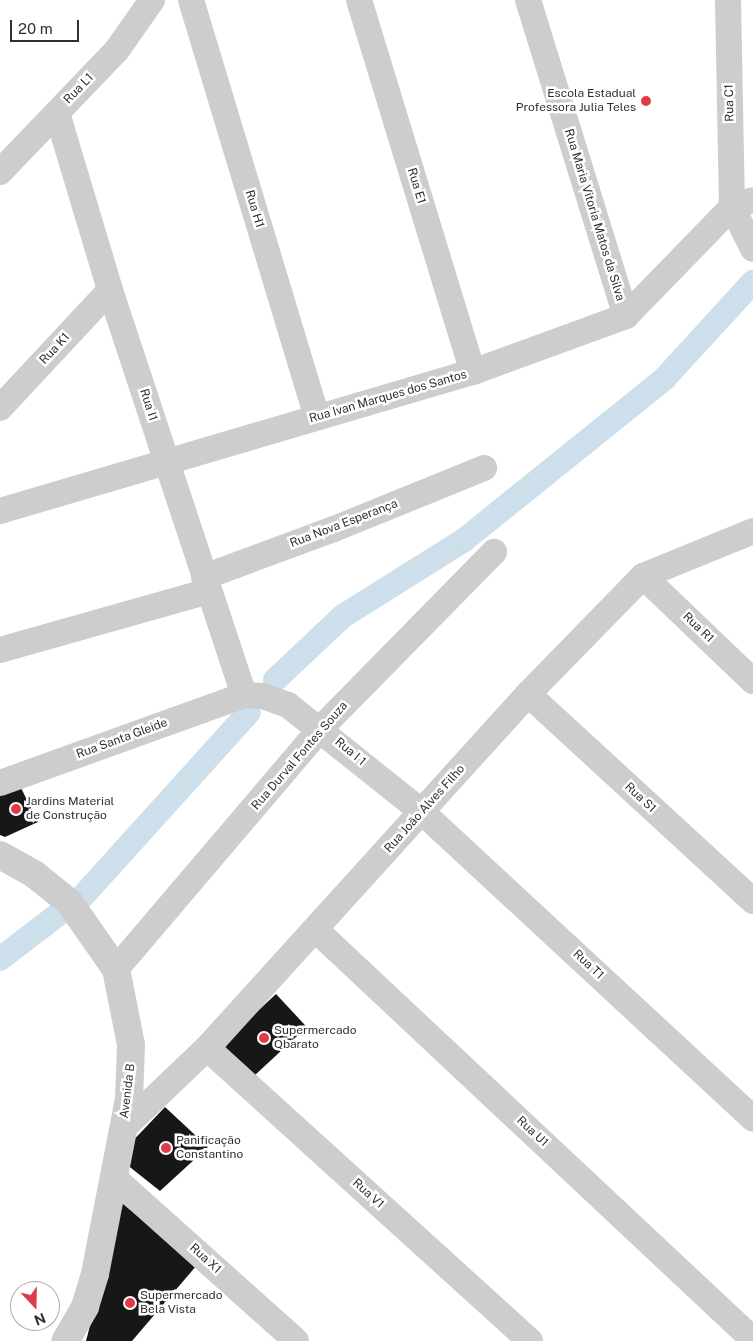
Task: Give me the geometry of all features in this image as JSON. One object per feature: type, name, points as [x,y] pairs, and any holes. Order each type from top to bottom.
[{"type":"street","name":"Rua L1","points":[[0,172],[117,50],[152,0]]},
{"type":"street","name":"Rua H1","points":[[191,0],[317,417]]},
{"type":"street","name":"Rua E1","points":[[359,0],[473,372]]},
{"type":"street","name":"Rua Maria Vitoria Matos da Silva","points":[[528,0],[626,316]]},
{"type":"street","name":"Rua C1","points":[[728,0],[743,203]]},
{"type":"street","name":"Rua I1","points":[[57,113],[110,290],[244,695]]},
{"type":"street","name":"Rua Ivan Marques dos Santos","points":[[0,511],[473,372],[626,316],[743,203]]},
{"type":"street","points":[[743,203],[753,249]]},
{"type":"street","name":"Rua K1","points":[[0,408],[110,290]]},
{"type":"street","name":"Rua Nova Esperança","points":[[0,650],[206,584],[484,468]]},
{"type":"street","name":"Rua João Alves Filho","points":[[123,1128],[207,1048],[528,694],[643,576],[753,531]]},
{"type":"street","name":"Rua Durval Fontes Souza","points":[[116,969],[321,728],[494,552]]},
{"type":"street","name":"Rua R1","points":[[643,576],[753,681]]},
{"type":"street","name":"Rua S1","points":[[528,694],[753,901]]},
{"type":"street","name":"Rua I 1","points":[[244,695],[263,696],[288,705],[321,728],[422,812]]},
{"type":"street","name":"Rua Santa Gleide","points":[[0,783],[244,695]]},
{"type":"street","name":"Rua T1","points":[[422,812],[753,1118]]},
{"type":"street","name":"Avenida B","points":[[0,855],[34,874],[69,902],[116,969],[132,1065],[114,1178],[85,1307],[65,1341]]},
{"type":"street","name":"Rua U1","points":[[316,930],[747,1334]]},
{"type":"street","name":"Rua V1","points":[[207,1048],[530,1341]]},
{"type":"street","name":"Rua X1","points":[[114,1178],[296,1341]]},
{"type":"building","name":"Jardins Material de Construção","points":[[20,786],[38,822],[5,837],[0,835],[0,795]]},
{"type":"building","name":"Supermercado Qbarato","points":[[276,994],[307,1027],[250,1079],[220,1047]]},
{"type":"building","name":"Panificação Constantino","points":[[165,1107],[208,1147],[160,1191],[126,1164],[125,1149]]},
{"type":"building","name":"Supermercado Bela Vista","points":[[122,1203],[197,1265],[132,1341],[86,1341]]},
{"type":"waterway","points":[[275,680],[343,616],[464,540],[664,379],[753,282]]},
{"type":"waterway","points":[[82,897],[249,712]]},
{"type":"waterway","points":[[0,959],[60,913]]},
{"type":"place","name":"Escola Estadual Professora Julia Teles","points":[[646,101]]},
{"type":"place","name":"Jardins Material de Construção","points":[[16,809]]},
{"type":"place","name":"Supermercado Qbarato","points":[[264,1038]]},
{"type":"place","name":"Panificação Constantino","points":[[166,1148]]},
{"type":"place","name":"Supermercado Bela Vista","points":[[130,1303]]}]
